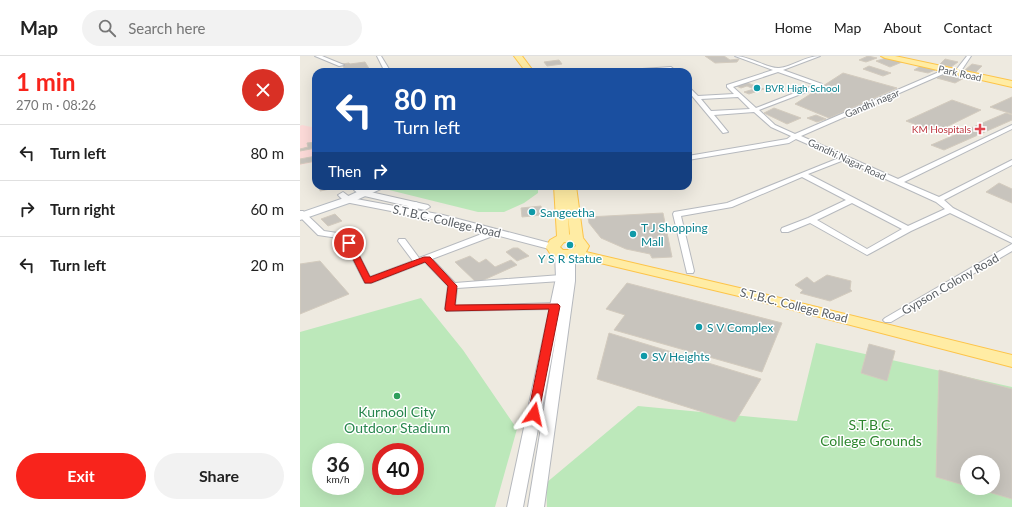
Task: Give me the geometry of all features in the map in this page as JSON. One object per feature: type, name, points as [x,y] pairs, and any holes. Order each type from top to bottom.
[{"type":"main road","points":[[511,56],[519,68]]},
{"type":"main road","points":[[518,56],[527,68]]},
{"type":"main road","name":"Park Road","points":[[885,56],[1012,84]]},
{"type":"main road","name":"Park Road","points":[[900,56],[1012,81]]},
{"type":"main road","points":[[301,214],[363,190]]},
{"type":"main road","points":[[560,190],[567,247]]},
{"type":"main road","points":[[567,247],[570,190]]},
{"type":"main road","name":"S.T.B.C. College Road","points":[[567,247],[690,271],[1012,351]]},
{"type":"main road","name":"S.T.B.C. College Road","points":[[567,247],[1012,361]]},
{"type":"street","points":[[317,56],[341,65]]},
{"type":"street","points":[[379,56],[385,68]]},
{"type":"street","points":[[710,112],[755,110],[820,85],[737,56]]},
{"type":"street","points":[[778,71],[818,56]]},
{"type":"street","points":[[959,70],[969,56]]},
{"type":"street","name":"Gandhi nagar","points":[[692,157],[789,141],[795,136],[948,70]]},
{"type":"street","name":"Gandhi Nagar Road","points":[[778,71],[729,86],[774,126],[939,200],[950,210],[1012,241]]},
{"type":"street","points":[[692,93],[710,112],[725,132]]},
{"type":"street","points":[[696,98],[739,95]]},
{"type":"street","points":[[898,182],[1012,128]]},
{"type":"street","points":[[690,271],[677,214],[730,205],[802,174],[844,158]]},
{"type":"street","points":[[939,200],[1012,162]]},
{"type":"street","points":[[802,174],[908,230]]},
{"type":"street","points":[[363,190],[413,209],[567,247]]},
{"type":"street","name":"S.T.B.C. College Road","points":[[345,197],[413,209],[496,232],[567,247]]},
{"type":"street","points":[[785,230],[811,220],[852,200]]},
{"type":"street","points":[[811,220],[868,252],[908,230],[950,210]]},
{"type":"street","points":[[301,214],[321,233],[341,236],[349,243],[368,281],[496,232]]},
{"type":"street","points":[[402,242],[422,261],[453,286],[560,278]]},
{"type":"street","points":[[515,507],[567,247]]},
{"type":"street","points":[[536,507],[570,281],[567,247]]},
{"type":"street","name":"Gypson Colony Road","points":[[888,320],[1012,248]]},
{"type":"street","points":[[453,286],[450,309],[555,306]]},
{"type":"shaded area","points":[[300,126],[312,127],[312,163],[300,165]]},
{"type":"green space","points":[[389,190],[538,190],[538,193],[524,203],[504,212],[478,212]]},
{"type":"green space","name":"Kurnool City Outdoor Stadium","points":[[421,298],[463,350],[517,429],[495,507],[300,507],[300,332]]},
{"type":"green space","name":"S.T.B.C. College Grounds","points":[[816,343],[1012,387],[1012,507],[547,507],[546,483],[638,406],[797,421]]},
{"type":"building","points":[[705,56],[724,56],[730,60],[739,59],[737,62],[715,63]]},
{"type":"building","points":[[868,56],[877,58],[866,62],[859,60]]},
{"type":"building","points":[[886,58],[902,62],[890,67],[876,61]]},
{"type":"building","points":[[945,59],[958,62],[951,67],[940,64]]},
{"type":"building","points":[[559,60],[562,64],[547,66],[544,62]]},
{"type":"building","points":[[365,62],[369,68],[344,68],[342,64]]},
{"type":"building","points":[[972,64],[982,66],[976,72],[965,70]]},
{"type":"building","points":[[869,66],[891,73],[883,76],[863,69]]},
{"type":"building","points":[[921,66],[935,70],[928,73],[914,70]]},
{"type":"building","points":[[843,73],[897,88],[829,118],[795,104]]},
{"type":"building","points":[[949,73],[966,77],[955,83],[937,78]]},
{"type":"building","name":"BVR High School","points":[[745,82],[764,89],[749,94],[744,92],[754,89],[747,86],[741,88],[734,85]]},
{"type":"building","points":[[1012,97],[1012,114],[990,107]]},
{"type":"building","points":[[952,100],[981,110],[936,132],[906,121]]},
{"type":"building","points":[[774,108],[801,118],[787,124],[764,113]]},
{"type":"building","points":[[1006,113],[1012,115],[1012,120],[944,150],[931,145]]},
{"type":"building","points":[[816,115],[826,119],[817,122],[807,118]]},
{"type":"building","points":[[312,142],[312,149],[300,151],[300,149],[308,147],[307,143]]},
{"type":"building","points":[[312,157],[312,162],[300,164],[300,159]]},
{"type":"building","points":[[999,183],[1012,189],[1012,203],[986,192]]},
{"type":"building","name":"Sangeetha","points":[[541,206],[542,215],[522,217],[521,208]]},
{"type":"building","name":"T J Shopping Mall","points":[[663,213],[672,257],[652,258],[650,254],[626,249],[601,238],[589,223],[588,217]]},
{"type":"building","points":[[335,214],[342,221],[328,226],[321,219]]},
{"type":"building","points":[[513,248],[518,248],[529,256],[517,261],[506,252]]},
{"type":"building","points":[[470,256],[479,263],[486,259],[495,267],[511,260],[517,265],[477,283],[455,262]]},
{"type":"building","points":[[320,261],[349,294],[300,314],[300,264]]},
{"type":"building","points":[[827,275],[851,281],[850,289],[852,291],[830,301],[800,293],[803,290],[795,285],[807,277],[814,283]]},
{"type":"building","name":"S V Complex","points":[[627,283],[782,323],[762,372],[614,330],[625,315],[606,309]]},
{"type":"building","name":"SV Heights","points":[[609,333],[761,379],[735,422],[597,379]]},
{"type":"building","points":[[869,344],[895,351],[887,381],[861,373]]},
{"type":"building","points":[[939,370],[1012,389],[1012,499],[999,495],[1000,495],[1000,455],[960,455],[960,484],[936,477]]},
{"type":"place","name":"BVR High School","points":[[757,88]]},
{"type":"place","name":"KM Hospitals","points":[[980,129]]},
{"type":"place","name":"Sangeetha","points":[[532,212]]},
{"type":"place","name":"T J Shopping Mall","points":[[633,234]]},
{"type":"place","name":"Y S R Statue","points":[[570,245]]},
{"type":"place","name":"S V Complex","points":[[699,327]]},
{"type":"place","name":"SV Heights","points":[[644,356]]},
{"type":"place","name":"Kurnool City Outdoor Stadium","points":[[397,396]]},
{"type":"route","points":[[349,243],[368,281],[427,259],[453,286],[450,309],[555,306],[534,414]]}]
